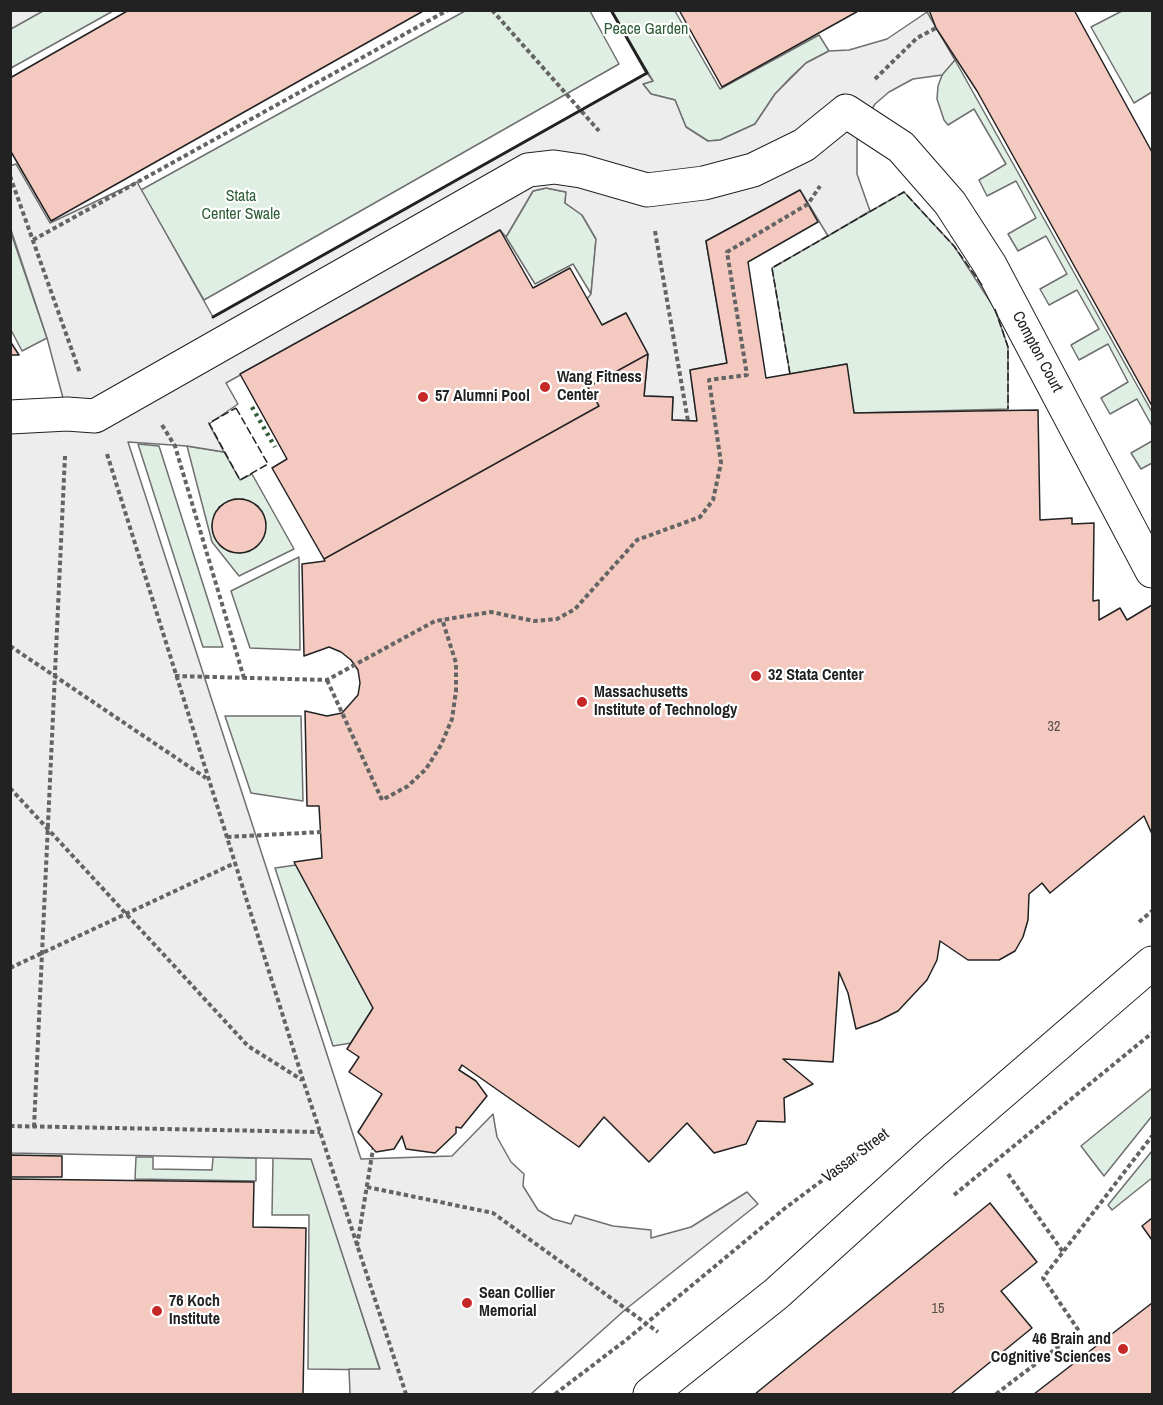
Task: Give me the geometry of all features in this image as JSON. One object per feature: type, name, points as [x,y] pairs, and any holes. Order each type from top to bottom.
[{"type":"street","name":"Compton Court","points":[[647,190],[704,183],[753,170],[804,145],[846,111],[901,147],[950,203],[990,265],[1148,549]]},
{"type":"street","points":[[10,417],[81,415],[142,391],[528,170],[554,167],[581,171],[647,190]]},
{"type":"street","points":[[650,1395],[793,1280],[934,1151],[1152,963]]},
{"type":"path","points":[[33,240],[448,10]]},
{"type":"path","points":[[492,10],[587,116]]},
{"type":"path","points":[[917,38],[936,28]]},
{"type":"path","points":[[10,176],[33,240],[81,415],[175,676],[406,1395]]},
{"type":"path","points":[[647,190],[688,421]]},
{"type":"path","points":[[175,676],[327,680],[442,619],[491,612],[534,621],[557,619],[574,609],[637,540],[700,517],[713,500],[721,463],[709,380],[747,375],[727,252],[808,204]]},
{"type":"path","points":[[142,391],[176,446],[244,678]]},
{"type":"path","points":[[34,1126],[53,673],[81,415]]},
{"type":"path","points":[[327,680],[382,800],[408,786],[426,769],[441,745],[452,720],[456,691],[456,663],[442,619]]},
{"type":"path","points":[[10,646],[208,778]]},
{"type":"path","points":[[10,788],[249,1046],[303,1080]]},
{"type":"path","points":[[227,837],[321,832]]},
{"type":"path","points":[[10,968],[235,863]]},
{"type":"path","points":[[1134,926],[1152,911]]},
{"type":"path","points":[[10,1126],[320,1132]]},
{"type":"path","name":"Vassar Street","points":[[555,1395],[784,1209],[894,1127]]},
{"type":"path","points":[[996,1395],[1079,1331],[1043,1278],[1152,1136]]},
{"type":"path","points":[[357,1247],[373,1149]]},
{"type":"path","points":[[1008,1173],[1063,1252]]},
{"type":"path","points":[[367,1187],[493,1213],[695,1359]]},
{"type":"green space","points":[[40,11],[113,11],[11,68],[10,27]]},
{"type":"green space","name":"Stata Center Swale","points":[[465,11],[590,11],[619,64],[204,300],[141,190]]},
{"type":"green space","name":"Peace Garden","points":[[611,11],[675,11],[720,89],[819,35],[829,51],[806,63],[791,77],[775,94],[755,124],[720,140],[708,141],[686,127],[675,100],[651,94],[643,84],[653,81]]},
{"type":"green space","points":[[1122,11],[1152,11],[1152,92],[1134,103],[1091,27]]},
{"type":"green space","points":[[955,60],[1152,412],[1152,426],[1137,399],[1110,414],[1101,398],[1128,382],[1108,344],[1079,360],[1071,345],[1099,329],[1077,290],[1049,305],[1040,289],[1067,274],[1046,236],[1018,251],[1008,234],[1036,218],[1016,181],[987,196],[979,180],[1006,164],[974,109],[948,125],[944,120],[937,99],[938,86],[944,70]]},
{"type":"green space","points":[[546,188],[566,192],[565,203],[582,215],[596,239],[591,294],[573,264],[535,284],[506,237],[533,191]]},
{"type":"green space","points":[[904,192],[954,246],[995,309],[1008,347],[1008,409],[854,413],[846,364],[790,374],[772,268]]},
{"type":"green space","points":[[10,230],[47,338],[22,351],[11,330]]},
{"type":"green space","points":[[1152,441],[1152,463],[1141,469],[1131,453]]},
{"type":"green space","points":[[138,444],[159,446],[223,647],[203,647]]},
{"type":"green space","points":[[187,446],[224,452],[240,480],[252,474],[294,549],[239,576],[212,542]],"holes":[[[234,499],[243,499],[258,506],[266,522],[262,539],[256,547],[240,553],[222,547],[213,532],[212,524],[219,507]]]},
{"type":"green space","points":[[299,557],[300,650],[250,648],[231,591]]},
{"type":"green space","points":[[225,716],[301,716],[303,801],[251,793]]},
{"type":"green space","points":[[296,865],[373,1008],[351,1043],[333,1046],[275,868]]},
{"type":"green space","points":[[1152,1088],[1152,1116],[1104,1176],[1081,1146]]},
{"type":"green space","points":[[1152,1151],[1152,1178],[1112,1210],[1108,1205]]},
{"type":"green space","points":[[136,1157],[153,1157],[153,1169],[212,1170],[213,1157],[256,1158],[256,1181],[135,1179]]},
{"type":"green space","points":[[273,1158],[312,1159],[380,1370],[308,1369],[309,1215],[272,1215]]},
{"type":"shaded area","points":[[11,10],[43,10],[43,11],[11,29]]},
{"type":"shaded area","points":[[927,12],[955,60],[942,75],[913,79],[889,92],[875,104],[860,128],[857,141],[857,174],[870,211],[828,236],[800,190],[706,241],[727,363],[690,370],[697,421],[672,420],[673,397],[644,396],[648,354],[626,313],[602,325],[587,299],[591,294],[596,239],[582,215],[565,203],[566,192],[546,188],[533,191],[506,237],[500,230],[226,383],[238,404],[209,424],[224,452],[187,446],[128,442],[361,1159],[452,1156],[493,1114],[497,1137],[511,1162],[524,1174],[523,1186],[538,1210],[553,1219],[571,1224],[575,1215],[613,1226],[651,1230],[651,1238],[691,1227],[747,1192],[758,1204],[626,1309],[531,1394],[350,1394],[349,1369],[380,1369],[311,1159],[11,1153],[11,417],[67,413],[47,338],[11,230],[10,166],[16,164],[50,223],[137,182],[213,317],[647,73],[653,81],[643,84],[651,94],[675,100],[686,127],[708,141],[720,140],[755,124],[775,94],[806,63],[829,51],[849,50],[887,39]]},
{"type":"building","points":[[129,10],[425,10],[51,221],[10,150],[10,78]]},
{"type":"building","points":[[679,10],[860,10],[722,87]]},
{"type":"building","points":[[929,10],[1074,10],[1152,152],[1152,406],[977,91],[936,28]]},
{"type":"building","name":"32 Stata Center","points":[[800,190],[818,222],[748,262],[766,378],[847,364],[854,413],[1038,410],[1040,520],[1072,518],[1072,524],[1094,523],[1093,601],[1099,600],[1099,620],[1120,608],[1127,620],[1152,605],[1152,834],[1144,816],[1050,893],[1042,883],[1029,894],[1028,920],[1023,937],[1015,951],[999,960],[968,960],[940,941],[937,960],[927,980],[898,1011],[878,1021],[856,1029],[848,993],[839,972],[833,1062],[783,1059],[813,1084],[784,1098],[785,1122],[757,1121],[746,1144],[714,1153],[687,1123],[649,1162],[604,1117],[579,1147],[462,1065],[459,1070],[476,1081],[487,1096],[461,1128],[456,1127],[456,1133],[435,1153],[406,1149],[402,1136],[394,1149],[376,1152],[358,1132],[382,1094],[349,1072],[359,1057],[347,1049],[373,1008],[294,862],[322,858],[319,806],[307,806],[305,711],[327,716],[342,713],[358,695],[360,683],[358,670],[341,652],[329,647],[304,656],[302,564],[325,561],[324,559],[599,406],[588,387],[648,354],[644,396],[673,397],[672,420],[697,421],[690,370],[727,363],[706,241]]},
{"type":"building","name":"57 Alumni Pool","points":[[500,230],[533,288],[570,268],[602,325],[626,313],[648,354],[588,387],[599,406],[324,559],[272,468],[287,459],[240,374]]},
{"type":"building","points":[[10,341],[19,355],[10,355]]},
{"type":"building","points":[[239,499],[249,501],[258,507],[264,516],[266,526],[264,536],[258,545],[249,551],[239,553],[229,551],[220,545],[214,536],[212,526],[214,516],[220,507],[229,501]]},
{"type":"building","points":[[10,1155],[62,1156],[62,1177],[10,1177]]},
{"type":"building","name":"76 Koch Institute","points":[[10,1179],[254,1182],[253,1227],[306,1228],[303,1394],[10,1394]]},
{"type":"building","points":[[990,1203],[1037,1262],[1001,1291],[1032,1328],[951,1394],[755,1394]]},
{"type":"building","points":[[1152,1218],[1152,1240],[1142,1226]]},
{"type":"building","name":"46 Brain and Cognitive Sciences","points":[[1152,1303],[1152,1394],[1034,1394]]},
{"type":"hedge","points":[[252,407],[275,447]]},
{"type":"fence","points":[[790,374],[772,268],[904,192],[954,246],[984,288]]},
{"type":"fence","points":[[995,309],[1008,347],[1008,409]]},
{"type":"fence","points":[[236,408],[268,464],[240,480],[209,423],[236,408]]},
{"type":"wall","points":[[213,317],[647,73],[611,10]]},
{"type":"place","name":"Wang Fitness Center","points":[[545,387]]},
{"type":"place","name":"57 Alumni Pool","points":[[423,397]]},
{"type":"place","name":"32 Stata Center","points":[[756,676]]},
{"type":"place","name":"Massachusetts Institute of Technology","points":[[582,702]]},
{"type":"place","name":"Sean Collier Memorial","points":[[467,1303]]},
{"type":"place","name":"76 Koch Institute","points":[[157,1311]]},
{"type":"place","name":"46 Brain and Cognitive Sciences","points":[[1123,1349]]}]
